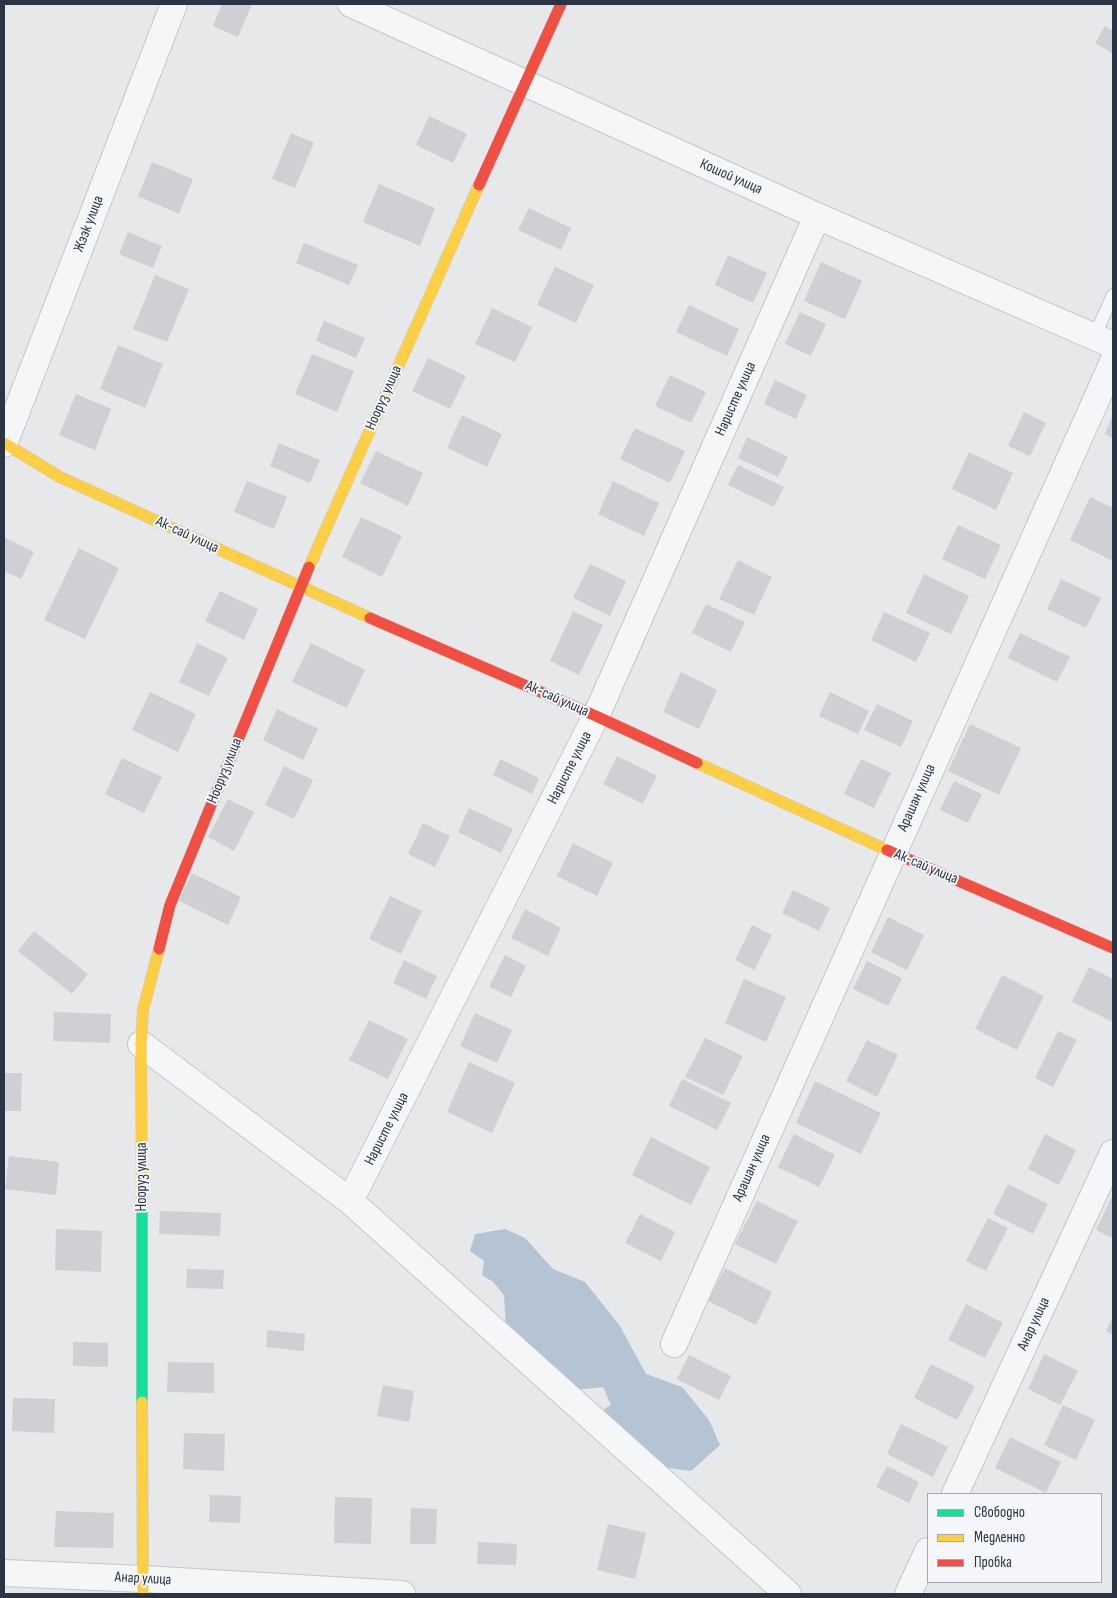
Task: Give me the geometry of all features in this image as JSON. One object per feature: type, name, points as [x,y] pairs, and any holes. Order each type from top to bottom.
[{"type":"street","name":"Жээк улица","points":[[4,444],[174,4]]},
{"type":"street","name":"Кошой улица","points":[[351,4],[817,216],[1103,341]]},
{"type":"street","name":"Нооруз улица","points":[[143,1587],[141,1044],[143,1010],[170,905],[300,586],[561,4]]},
{"type":"street","name":"Наристе улица","points":[[350,1201],[596,716],[817,216]]},
{"type":"street","name":"Арашан улица","points":[[674,1344],[1113,362]]},
{"type":"street","name":"Ак-сай улица","points":[[4,444],[60,477],[300,586],[596,716],[893,853],[1113,948]]},
{"type":"street","points":[[141,1044],[350,1201],[788,1594]]},
{"type":"street","name":"Анар улица","points":[[955,1493],[1113,1153]]},
{"type":"street","points":[[908,1594],[927,1553]]},
{"type":"street","name":"Анар улица","points":[[4,1573],[143,1587],[402,1594]]},
{"type":"lane","points":[[1103,341],[1113,295]]},
{"type":"water","points":[[505,1229],[525,1238],[553,1269],[585,1282],[620,1326],[646,1374],[682,1387],[709,1420],[720,1445],[691,1471],[654,1466],[598,1413],[611,1405],[603,1387],[575,1390],[506,1328],[504,1295],[493,1282],[482,1275],[484,1261],[470,1251],[475,1234]]},
{"type":"building","points":[[222,4],[252,4],[238,37],[213,26]]},
{"type":"building","points":[[1105,26],[1113,31],[1113,54],[1095,43]]},
{"type":"building","points":[[429,116],[467,134],[453,163],[416,145]]},
{"type":"building","points":[[291,133],[314,143],[295,188],[272,179]]},
{"type":"building","points":[[152,162],[193,179],[179,214],[138,196]]},
{"type":"building","points":[[379,184],[435,208],[420,246],[363,222]]},
{"type":"building","points":[[529,208],[571,228],[561,250],[518,230]]},
{"type":"building","points":[[128,232],[162,246],[153,268],[119,254]]},
{"type":"building","points":[[304,243],[358,265],[349,285],[296,263]]},
{"type":"building","points":[[728,255],[767,273],[753,303],[715,285]]},
{"type":"building","points":[[821,262],[862,281],[845,319],[804,301]]},
{"type":"building","points":[[555,267],[594,285],[576,323],[537,305]]},
{"type":"building","points":[[155,275],[189,289],[167,342],[133,329]]},
{"type":"building","points":[[689,305],[739,329],[727,356],[676,332]]},
{"type":"building","points":[[492,308],[532,327],[515,362],[475,344]]},
{"type":"building","points":[[800,312],[826,324],[811,356],[785,344]]},
{"type":"building","points":[[324,321],[365,338],[356,358],[316,341]]},
{"type":"building","points":[[118,345],[163,364],[145,408],[100,389]]},
{"type":"building","points":[[312,354],[354,371],[337,412],[295,394]]},
{"type":"building","points":[[428,358],[466,376],[450,409],[412,391]]},
{"type":"building","points":[[670,375],[706,392],[691,423],[655,406]]},
{"type":"building","points":[[775,380],[807,395],[796,419],[764,404]]},
{"type":"building","points":[[76,394],[111,409],[95,450],[59,435]]},
{"type":"building","points":[[1024,412],[1046,423],[1030,456],[1008,446]]},
{"type":"building","points":[[1113,414],[1113,438],[1105,434]]},
{"type":"building","points":[[462,415],[502,434],[487,467],[447,448]]},
{"type":"building","points":[[635,428],[685,451],[670,483],[620,459]]},
{"type":"building","points":[[747,437],[788,457],[778,477],[738,458]]},
{"type":"building","points":[[279,443],[320,460],[310,483],[270,466]]},
{"type":"building","points":[[376,451],[423,473],[408,506],[360,483]]},
{"type":"building","points":[[969,452],[1013,473],[996,510],[952,489]]},
{"type":"building","points":[[738,465],[784,487],[774,507],[728,485]]},
{"type":"building","points":[[247,481],[287,497],[274,529],[234,512]]},
{"type":"building","points":[[613,481],[659,503],[644,536],[598,514]]},
{"type":"building","points":[[1090,497],[1113,508],[1113,561],[1070,540]]},
{"type":"building","points":[[361,517],[402,536],[382,577],[342,557]]},
{"type":"building","points":[[958,525],[1001,545],[985,579],[942,559]]},
{"type":"building","points":[[4,537],[34,552],[21,579],[4,571]]},
{"type":"building","points":[[79,548],[119,568],[85,639],[44,620]]},
{"type":"building","points":[[738,560],[772,577],[754,615],[719,599]]},
{"type":"building","points":[[590,564],[626,581],[610,616],[573,598]]},
{"type":"building","points":[[924,574],[969,596],[951,634],[906,613]]},
{"type":"building","points":[[1061,579],[1101,598],[1086,628],[1047,609]]},
{"type":"building","points":[[220,591],[258,609],[244,640],[205,621]]},
{"type":"building","points":[[706,604],[745,622],[731,652],[692,633]]},
{"type":"building","points":[[573,611],[603,625],[579,675],[550,661]]},
{"type":"building","points":[[884,612],[930,633],[916,662],[871,640]]},
{"type":"building","points":[[1020,633],[1070,657],[1057,682],[1008,658]]},
{"type":"building","points":[[197,643],[228,658],[209,696],[179,682]]},
{"type":"building","points":[[311,643],[365,670],[347,708],[292,682]]},
{"type":"building","points":[[681,672],[717,690],[699,729],[663,712]]},
{"type":"building","points":[[150,692],[196,714],[178,752],[132,730]]},
{"type":"building","points":[[830,692],[869,711],[858,734],[819,716]]},
{"type":"building","points":[[877,704],[913,721],[901,747],[864,730]]},
{"type":"building","points":[[277,709],[318,729],[303,760],[263,740]]},
{"type":"building","points":[[970,724],[1021,748],[999,795],[948,771]]},
{"type":"building","points":[[617,756],[657,776],[643,804],[603,784]]},
{"type":"building","points":[[122,758],[162,777],[144,813],[105,794]]},
{"type":"building","points":[[500,759],[539,778],[532,794],[493,775]]},
{"type":"building","points":[[861,759],[891,773],[874,808],[844,794]]},
{"type":"building","points":[[284,766],[313,780],[294,819],[265,805]]},
{"type":"building","points":[[954,781],[982,794],[968,823],[940,810]]},
{"type":"building","points":[[228,799],[254,812],[234,851],[208,837]]},
{"type":"building","points":[[469,808],[513,829],[501,853],[458,832]]},
{"type":"building","points":[[423,823],[450,836],[435,867],[408,854]]},
{"type":"building","points":[[573,843],[613,863],[597,896],[557,876]]},
{"type":"building","points":[[192,873],[241,897],[228,925],[179,901]]},
{"type":"building","points":[[793,890],[830,908],[819,931],[782,913]]},
{"type":"building","points":[[390,896],[422,911],[401,954],[369,939]]},
{"type":"building","points":[[525,909],[561,928],[548,956],[511,938]]},
{"type":"building","points":[[888,917],[924,935],[907,970],[871,952]]},
{"type":"building","points":[[752,925],[772,935],[754,970],[735,960]]},
{"type":"building","points":[[34,931],[88,974],[72,994],[18,951]]},
{"type":"building","points":[[505,955],[526,966],[511,997],[489,987]]},
{"type":"building","points":[[404,960],[437,976],[426,999],[393,983]]},
{"type":"building","points":[[867,961],[902,978],[888,1006],[853,989]]},
{"type":"building","points":[[1089,967],[1113,979],[1113,1022],[1072,1002]]},
{"type":"building","points":[[1002,975],[1044,996],[1017,1050],[975,1029]]},
{"type":"building","points":[[744,979],[786,997],[766,1042],[725,1023]]},
{"type":"building","points":[[54,1012],[111,1014],[110,1043],[53,1041]]},
{"type":"building","points":[[475,1013],[512,1030],[497,1063],[460,1046]]},
{"type":"building","points":[[369,1020],[408,1039],[388,1079],[349,1060]]},
{"type":"building","points":[[1058,1031],[1077,1040],[1053,1087],[1035,1078]]},
{"type":"building","points":[[705,1038],[743,1056],[723,1095],[685,1077]]},
{"type":"building","points":[[867,1040],[898,1055],[877,1097],[846,1081]]},
{"type":"building","points":[[469,1062],[515,1083],[492,1133],[447,1112]]},
{"type":"building","points":[[4,1073],[22,1073],[21,1111],[4,1111]]},
{"type":"building","points":[[682,1079],[731,1103],[717,1130],[669,1106]]},
{"type":"building","points":[[815,1081],[881,1113],[861,1154],[796,1123]]},
{"type":"building","points":[[794,1134],[835,1155],[819,1187],[778,1167]]},
{"type":"building","points":[[1045,1134],[1076,1150],[1059,1185],[1028,1169]]},
{"type":"building","points":[[651,1137],[710,1167],[691,1205],[632,1175]]},
{"type":"building","points":[[9,1156],[59,1162],[56,1195],[5,1189]]},
{"type":"building","points":[[1008,1184],[1048,1204],[1033,1234],[993,1214]]},
{"type":"building","points":[[1111,1198],[1113,1199],[1113,1238],[1096,1230]]},
{"type":"building","points":[[757,1201],[798,1221],[776,1264],[735,1244]]},
{"type":"building","points":[[160,1211],[221,1213],[220,1236],[159,1234]]},
{"type":"building","points":[[640,1214],[675,1232],[661,1261],[625,1243]]},
{"type":"building","points":[[988,1218],[1008,1228],[986,1271],[966,1261]]},
{"type":"building","points":[[56,1229],[102,1231],[101,1272],[55,1270]]},
{"type":"building","points":[[725,1268],[772,1292],[756,1325],[708,1301]]},
{"type":"building","points":[[187,1269],[224,1270],[223,1289],[186,1288]]},
{"type":"building","points":[[966,1304],[1003,1323],[985,1358],[948,1340]]},
{"type":"building","points":[[1113,1316],[1113,1335],[1106,1331]]},
{"type":"building","points":[[267,1330],[305,1334],[304,1351],[266,1347]]},
{"type":"building","points":[[73,1342],[108,1343],[108,1367],[73,1366]]},
{"type":"building","points":[[1044,1354],[1078,1371],[1060,1405],[1028,1389]]},
{"type":"building","points":[[689,1355],[731,1376],[719,1400],[677,1379]]},
{"type":"building","points":[[168,1362],[214,1363],[214,1393],[167,1392]]},
{"type":"building","points":[[931,1364],[975,1386],[957,1420],[914,1398]]},
{"type":"building","points":[[383,1385],[414,1391],[409,1422],[377,1416]]},
{"type":"building","points":[[13,1398],[55,1399],[54,1433],[12,1431]]},
{"type":"building","points":[[1063,1405],[1095,1420],[1076,1460],[1044,1445]]},
{"type":"building","points":[[901,1424],[948,1447],[933,1477],[887,1454]]},
{"type":"building","points":[[184,1433],[225,1434],[224,1471],[183,1469]]},
{"type":"building","points":[[1010,1437],[1061,1462],[1046,1493],[995,1468]]},
{"type":"building","points":[[887,1466],[919,1482],[909,1503],[876,1487]]},
{"type":"building","points":[[210,1495],[241,1496],[240,1523],[209,1522]]},
{"type":"building","points":[[335,1497],[372,1498],[371,1544],[334,1543]]},
{"type":"building","points":[[411,1508],[437,1509],[436,1544],[410,1544]]},
{"type":"building","points":[[56,1511],[114,1513],[113,1548],[54,1547]]},
{"type":"building","points":[[608,1524],[646,1533],[635,1579],[597,1570]]},
{"type":"building","points":[[478,1542],[517,1544],[516,1565],[477,1564]]},
{"type":"traffic: fast","points":[[142,1206],[142,1402]]},
{"type":"traffic: slow","points":[[309,567],[479,185]]},
{"type":"traffic: slow","points":[[4,443],[60,477],[370,618]]},
{"type":"traffic: slow","points":[[697,763],[887,850]]},
{"type":"traffic: slow","points":[[142,1206],[141,1044],[143,1010],[159,949]]},
{"type":"traffic: slow","points":[[142,1402],[143,1594]]},
{"type":"traffic: jam","points":[[479,185],[561,4]]},
{"type":"traffic: jam","points":[[159,949],[170,905],[309,567]]},
{"type":"traffic: jam","points":[[370,618],[596,716],[697,763]]},
{"type":"traffic: jam","points":[[887,850],[1113,948]]}]
